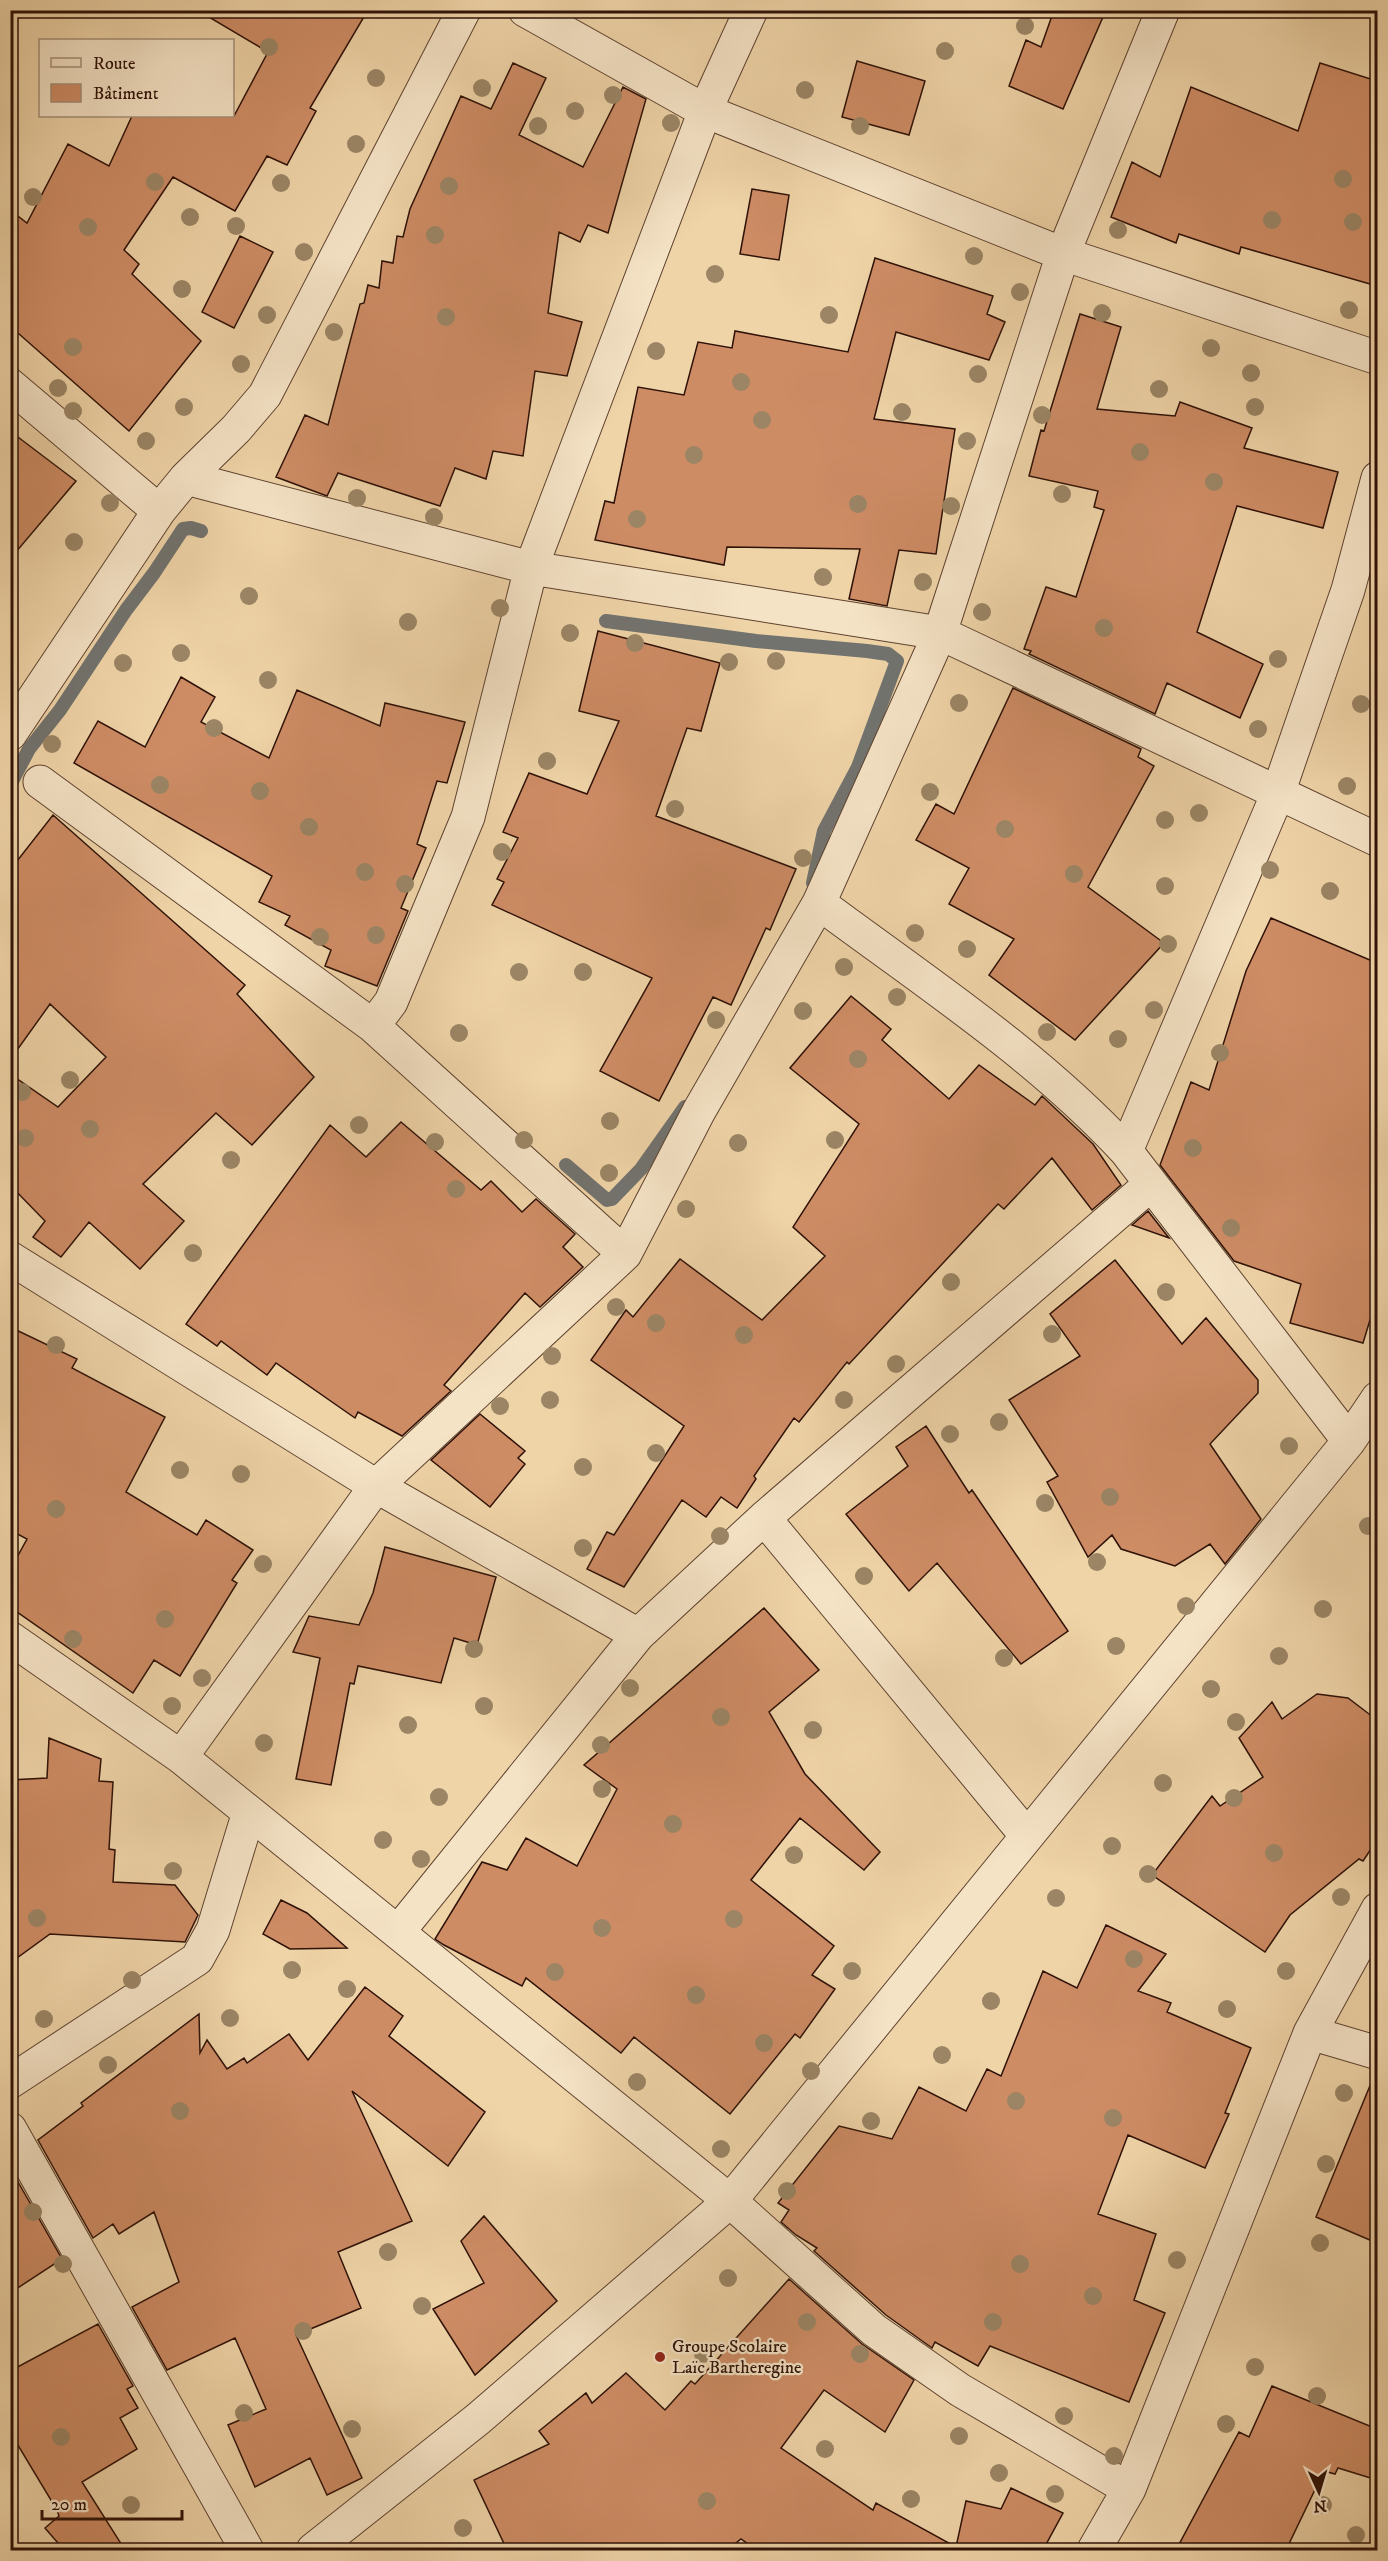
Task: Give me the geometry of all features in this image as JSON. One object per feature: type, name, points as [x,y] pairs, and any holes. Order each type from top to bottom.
[{"type":"street","points":[[10,734],[159,511],[186,478],[236,429],[266,395],[464,10]]},
{"type":"street","points":[[525,10],[705,111],[1063,254],[1377,358]]},
{"type":"street","points":[[373,1026],[391,1002],[468,817],[531,568],[705,111],[751,10]]},
{"type":"street","points":[[181,1757],[376,1486],[625,1254],[699,1111],[819,903],[940,633],[1063,254],[1163,10]]},
{"type":"street","points":[[10,385],[159,511]]},
{"type":"street","points":[[186,478],[531,568],[940,633],[1377,840]]},
{"type":"street","points":[[1126,1151],[1278,793],[1348,590],[1377,478]]},
{"type":"street","points":[[40,782],[373,1026],[625,1254]]},
{"type":"street","points":[[819,903],[1027,1057],[1088,1110],[1126,1151],[1349,1441]]},
{"type":"street","points":[[398,1932],[638,1635],[764,1518],[1151,1184]]},
{"type":"street","points":[[10,1258],[376,1486],[638,1635]]},
{"type":"street","points":[[313,2550],[478,2419],[730,2201],[1349,1441],[1377,1398]]},
{"type":"street","points":[[764,1518],[1027,1836]]},
{"type":"street","points":[[10,1638],[181,1757],[730,2201],[874,2330],[960,2390],[1129,2489]]},
{"type":"street","points":[[10,2082],[197,1959],[213,1930],[249,1812]]},
{"type":"street","points":[[1094,2550],[1129,2489],[1310,2033],[1377,1909]]},
{"type":"street","points":[[1310,2033],[1377,2054]]},
{"type":"street","points":[[10,2129],[247,2550]]},
{"type":"building","points":[[197,10],[368,10],[310,108],[316,111],[287,165],[267,156],[235,211],[173,177],[124,250],[139,264],[132,274],[201,341],[129,431],[10,326],[10,210],[27,223],[68,144],[109,166],[132,117],[234,117],[268,52]]},
{"type":"building","points":[[1054,10],[1106,10],[1063,109],[1009,86],[1026,40],[1041,47]]},
{"type":"building","points":[[857,61],[925,81],[909,135],[842,117]]},
{"type":"building","points":[[513,63],[546,78],[519,135],[583,167],[623,87],[646,99],[608,233],[588,225],[580,242],[559,232],[548,313],[582,322],[567,376],[535,371],[523,456],[493,451],[486,479],[455,468],[440,506],[338,473],[327,496],[276,477],[305,415],[328,425],[360,304],[364,303],[368,285],[379,288],[382,261],[393,263],[397,236],[403,237],[410,209],[461,96],[491,109]]},
{"type":"building","points":[[1320,63],[1377,81],[1377,286],[1241,247],[1239,254],[1179,234],[1176,243],[1111,217],[1132,162],[1160,177],[1191,87],[1298,131]]},
{"type":"building","points":[[752,189],[789,195],[779,260],[740,254]]},
{"type":"building","points":[[240,236],[273,252],[234,328],[202,312]]},
{"type":"building","points":[[875,258],[993,296],[987,314],[1005,322],[989,360],[896,332],[874,419],[955,429],[936,554],[899,550],[887,606],[849,599],[860,549],[727,547],[724,565],[595,540],[605,501],[614,503],[638,387],[684,395],[698,342],[732,348],[735,331],[848,352]]},
{"type":"building","points":[[1080,314],[1121,327],[1097,409],[1175,416],[1180,402],[1252,428],[1244,448],[1338,472],[1323,528],[1237,506],[1197,632],[1263,664],[1240,718],[1167,683],[1155,714],[1029,654],[1031,651],[1024,649],[1046,587],[1076,597],[1104,510],[1094,507],[1098,491],[1029,476],[1041,430],[1044,431]]},
{"type":"building","points":[[10,431],[76,481],[10,559]]},
{"type":"building","points":[[598,631],[720,663],[701,731],[687,728],[656,816],[796,869],[770,930],[766,928],[731,1005],[713,997],[659,1101],[600,1071],[652,978],[492,905],[504,882],[497,879],[518,838],[503,832],[529,773],[587,794],[619,721],[579,711]]},
{"type":"building","points":[[181,677],[215,697],[201,722],[269,758],[297,690],[380,726],[385,703],[465,722],[447,783],[437,781],[417,844],[426,848],[401,908],[408,911],[377,986],[325,966],[331,950],[285,925],[290,916],[259,902],[272,876],[74,763],[98,721],[145,747]]},
{"type":"building","points":[[1013,688],[1141,749],[1138,757],[1154,766],[1088,887],[1164,943],[1075,1040],[989,975],[1014,939],[949,904],[969,868],[916,840],[936,804],[954,814]]},
{"type":"building","points":[[53,815],[245,985],[237,994],[314,1077],[252,1145],[216,1113],[143,1184],[184,1221],[140,1269],[89,1222],[61,1257],[33,1237],[45,1221],[10,1185],[10,1074],[58,1107],[106,1057],[50,1004],[10,1060],[10,870]]},
{"type":"building","points":[[1271,918],[1377,963],[1377,1322],[1370,1320],[1363,1343],[1290,1323],[1301,1284],[1234,1261],[1160,1165],[1191,1082],[1209,1090],[1246,971]]},
{"type":"building","points":[[851,996],[891,1029],[882,1040],[949,1099],[979,1065],[1035,1105],[1042,1096],[1093,1144],[1121,1185],[1092,1210],[1052,1158],[1004,1209],[998,1204],[849,1364],[847,1362],[799,1422],[794,1418],[754,1476],[756,1479],[737,1508],[721,1497],[706,1517],[682,1500],[624,1587],[587,1569],[607,1532],[614,1535],[684,1426],[591,1360],[626,1310],[633,1317],[680,1259],[762,1320],[825,1256],[793,1227],[859,1124],[790,1068]]},
{"type":"building","points":[[401,1122],[481,1190],[491,1181],[522,1212],[536,1199],[575,1234],[563,1247],[583,1267],[540,1307],[525,1293],[444,1385],[451,1391],[402,1436],[358,1412],[355,1418],[276,1363],[267,1375],[221,1341],[217,1346],[186,1324],[330,1125],[366,1157]]},
{"type":"building","points":[[1148,1211],[1169,1238],[1132,1225]]},
{"type":"building","points":[[1115,1260],[1182,1344],[1206,1318],[1258,1380],[1258,1393],[1210,1444],[1261,1519],[1225,1564],[1210,1544],[1175,1566],[1121,1549],[1112,1535],[1088,1557],[1047,1482],[1058,1476],[1009,1400],[1080,1356],[1050,1314]]},
{"type":"building","points":[[10,1327],[77,1359],[72,1368],[165,1417],[126,1492],[197,1535],[206,1520],[253,1550],[232,1580],[237,1583],[180,1676],[154,1660],[133,1693],[10,1607],[10,1570],[27,1539],[10,1530]]},
{"type":"building","points":[[480,1414],[525,1451],[518,1458],[525,1464],[490,1507],[431,1460]]},
{"type":"building","points":[[926,1426],[969,1493],[972,1490],[1068,1631],[1021,1664],[937,1563],[909,1591],[846,1514],[908,1466],[896,1447]]},
{"type":"building","points":[[385,1547],[496,1577],[477,1645],[454,1638],[441,1683],[358,1666],[354,1684],[350,1683],[331,1785],[296,1779],[320,1658],[293,1652],[309,1616],[359,1625],[373,1593]]},
{"type":"building","points":[[764,1608],[819,1670],[769,1712],[805,1774],[880,1852],[864,1870],[800,1818],[751,1880],[834,1946],[812,1975],[835,1989],[800,2038],[795,2034],[730,2114],[634,2037],[621,2053],[526,1978],[522,1986],[435,1939],[482,1862],[507,1870],[526,1838],[577,1866],[617,1789],[584,1765]]},
{"type":"building","points":[[1317,1694],[1348,1698],[1377,1720],[1377,1840],[1363,1861],[1359,1859],[1290,1915],[1265,1952],[1152,1875],[1212,1796],[1220,1806],[1263,1777],[1239,1738],[1272,1702],[1282,1719]]},
{"type":"building","points":[[49,1738],[101,1759],[99,1781],[113,1782],[109,1849],[115,1850],[113,1882],[175,1885],[198,1915],[185,1942],[50,1934],[10,1963],[10,1780],[47,1778]]},
{"type":"building","points":[[281,1900],[307,1913],[347,1948],[290,1949],[263,1934]]},
{"type":"building","points":[[1106,1925],[1166,1954],[1138,1991],[1171,2003],[1167,2012],[1251,2048],[1225,2113],[1229,2114],[1205,2168],[1128,2135],[1098,2214],[1156,2234],[1134,2300],[1165,2313],[1129,2402],[990,2346],[978,2366],[935,2342],[932,2348],[886,2315],[814,2251],[817,2248],[781,2222],[789,2210],[778,2203],[839,2126],[892,2139],[919,2087],[966,2111],[987,2069],[1001,2076],[1043,1971],[1077,1988]]},
{"type":"building","points":[[365,1987],[403,2016],[389,2036],[485,2112],[448,2166],[352,2091],[412,2221],[338,2252],[361,2308],[296,2335],[362,2478],[327,2495],[310,2458],[255,2487],[228,2425],[266,2409],[235,2338],[167,2370],[132,2307],[179,2282],[154,2212],[119,2234],[113,2224],[93,2238],[38,2140],[83,2106],[81,2103],[199,2014],[200,2053],[207,2040],[227,2069],[244,2058],[247,2063],[289,2034],[308,2060]]},
{"type":"building","points":[[1377,2071],[1377,2243],[1316,2217]]},
{"type":"building","points":[[10,2168],[62,2259],[10,2293]]},
{"type":"building","points":[[484,2216],[557,2301],[475,2375],[433,2309],[484,2283],[461,2241]]},
{"type":"building","points":[[789,2279],[862,2344],[914,2380],[885,2432],[824,2390],[781,2448],[873,2510],[876,2503],[956,2547],[966,2501],[1001,2509],[1011,2488],[1063,2513],[1043,2550],[757,2550],[741,2539],[727,2550],[507,2550],[474,2480],[549,2444],[539,2431],[586,2393],[592,2403],[626,2373],[665,2410],[691,2381],[695,2384]]},
{"type":"building","points":[[98,2324],[133,2386],[127,2389],[138,2408],[120,2418],[137,2449],[82,2482],[125,2550],[64,2550],[45,2528],[59,2516],[57,2510],[10,2432],[10,2371]]},
{"type":"building","points":[[1272,2386],[1377,2429],[1377,2480],[1338,2468],[1335,2474],[1324,2471],[1286,2550],[1176,2550],[1239,2432],[1249,2437]]},
{"type":"waterway","points":[[10,785],[29,749],[60,710],[183,529],[191,528],[201,531]]},
{"type":"waterway","points":[[606,621],[756,641],[867,651],[888,654],[897,661],[858,767],[824,831],[813,883]]},
{"type":"waterway","points":[[566,1165],[607,1200],[612,1199],[641,1169],[685,1107]]},
{"type":"place","name":"Groupe Scolaire Laïc Bartheregine","points":[[660,2357]]}]
